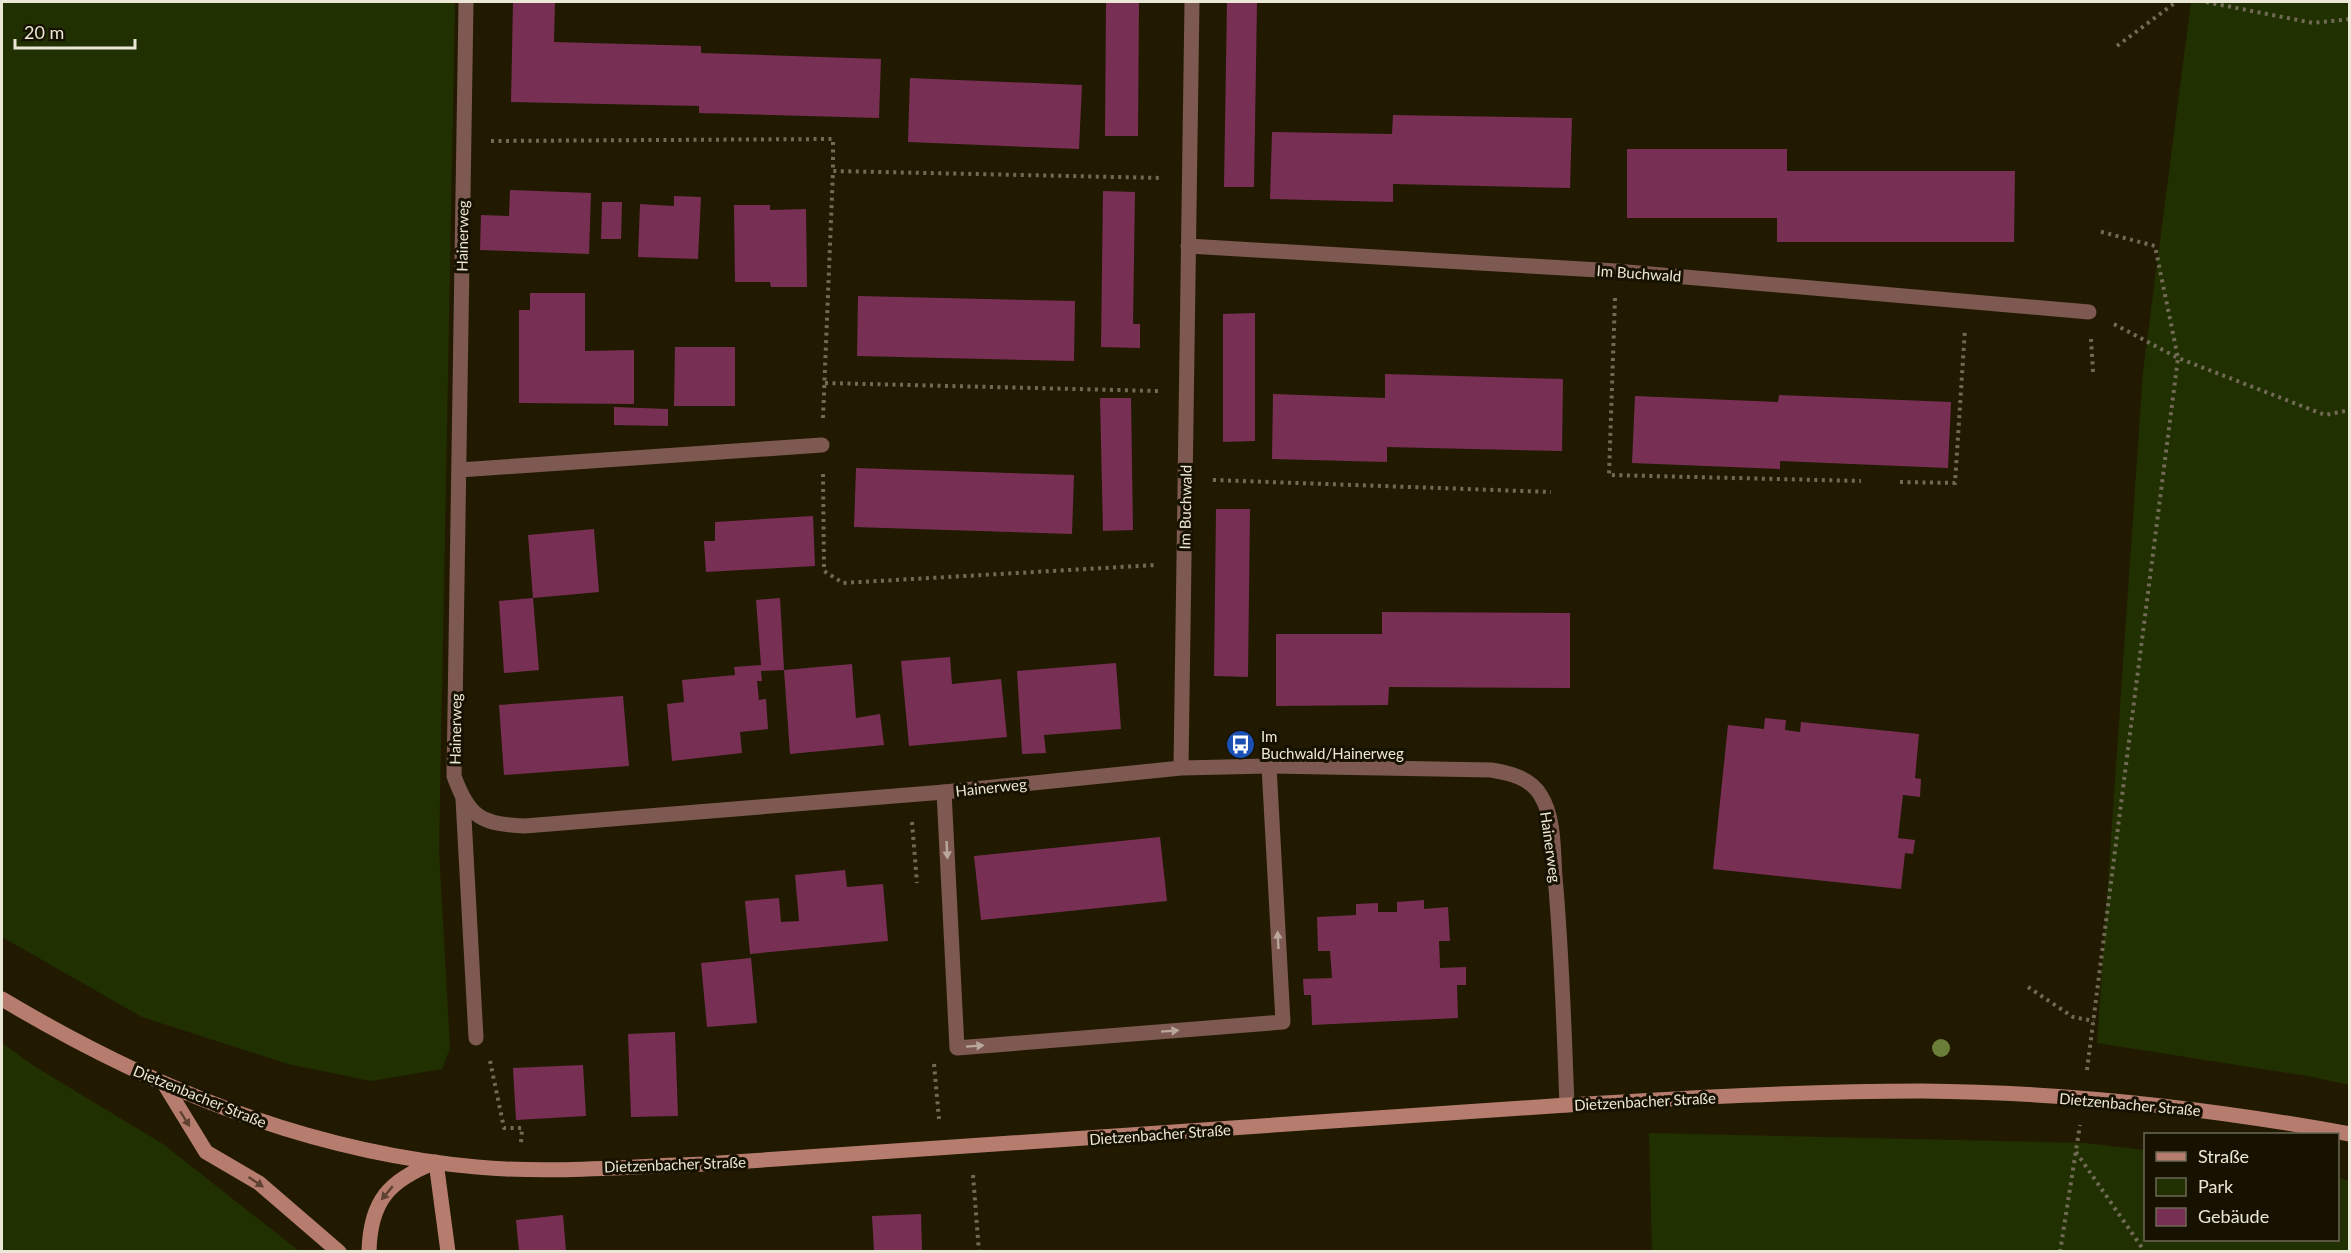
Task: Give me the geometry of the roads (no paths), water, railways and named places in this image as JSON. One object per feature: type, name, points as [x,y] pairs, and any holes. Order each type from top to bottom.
[{"type":"main road","name":"Dietzenbacher Straße","points":[[2,999],[59,1033],[165,1086],[311,1137],[373,1152],[436,1162],[521,1169],[704,1164],[1567,1105],[1922,1091],[2083,1099],[2196,1110],[2349,1134]]},
{"type":"main road","points":[[165,1086],[206,1152],[259,1184],[306,1221],[339,1251]]},
{"type":"main road","points":[[369,1251],[370,1225],[388,1189],[418,1169],[436,1162],[448,1251]]},
{"type":"street","name":"Hainerweg","points":[[466,2],[454,776],[462,799],[473,812],[494,824],[525,826],[944,792],[1181,768],[1269,766],[1510,772],[1533,785],[1544,803],[1552,834],[1562,966],[1567,1105]]},
{"type":"street","name":"Im Buchwald","points":[[1181,768],[1192,2]]},
{"type":"street","name":"Im Buchwald","points":[[1188,246],[1616,271],[2089,312]]},
{"type":"street","points":[[459,470],[822,445]]},
{"type":"street","points":[[944,792],[957,1048],[1260,1024],[1283,1022],[1269,766]]},
{"type":"street","points":[[462,799],[476,1038]]},
{"type":"place","name":"Im Buchwald/Hainerweg","points":[[1240,745]]}]
